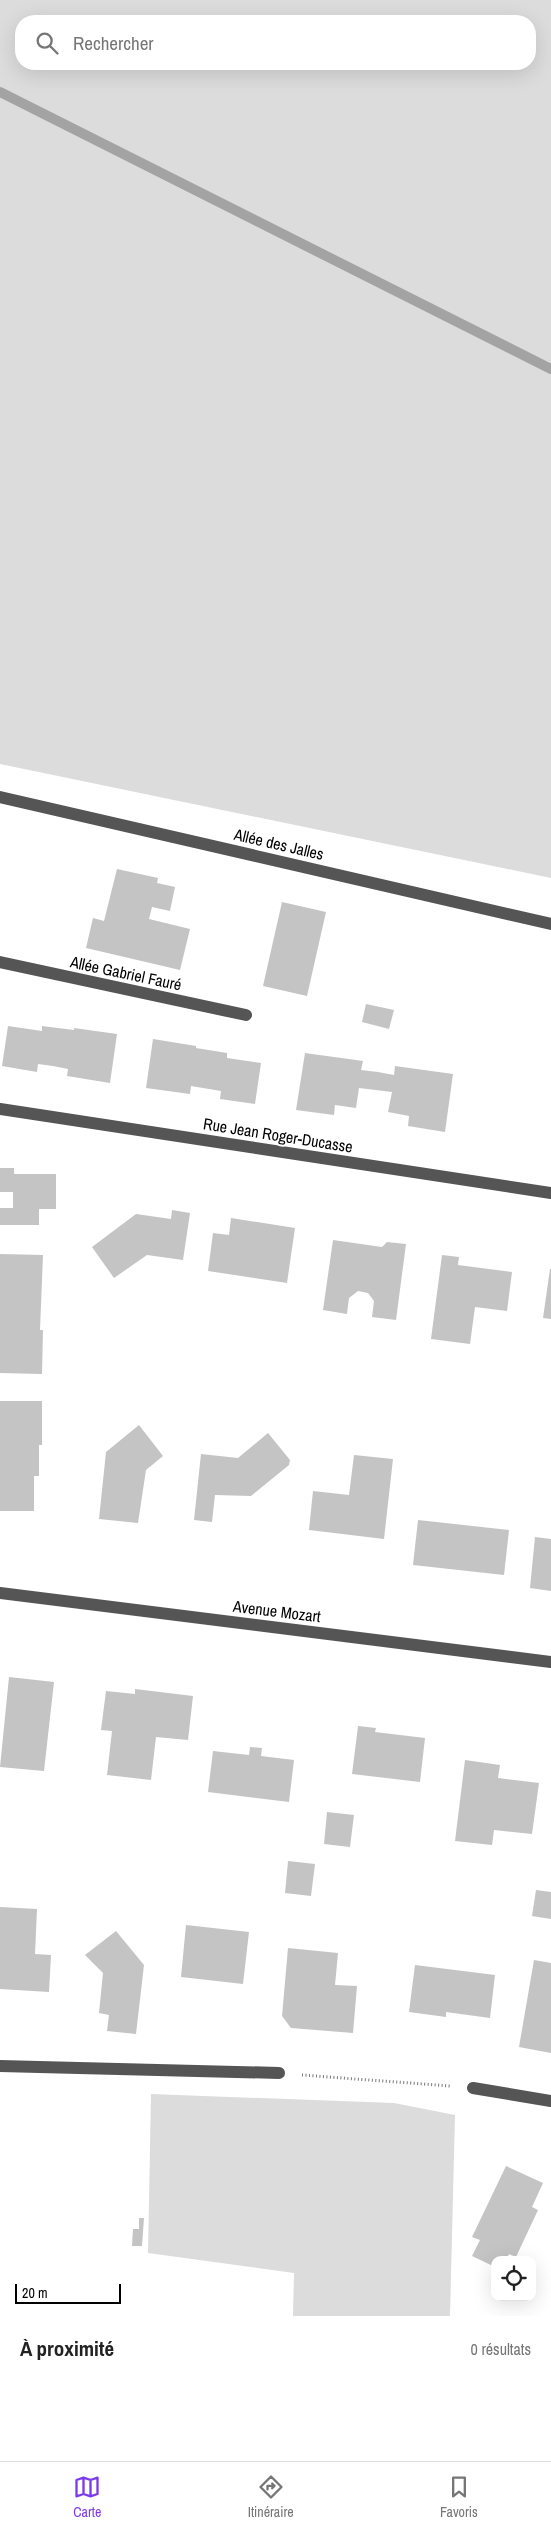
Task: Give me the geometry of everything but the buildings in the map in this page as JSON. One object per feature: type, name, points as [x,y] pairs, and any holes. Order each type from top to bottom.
[{"type":"street","name":"Allée des Jalles","points":[[0,797],[551,924]]},
{"type":"street","name":"Allée Gabriel Fauré","points":[[0,962],[246,1015]]},
{"type":"street","name":"Rue Jean Roger-Ducasse","points":[[0,1109],[551,1193]]},
{"type":"street","name":"Avenue Mozart","points":[[0,1594],[551,1662]]},
{"type":"street","points":[[0,2066],[279,2073]]},
{"type":"street","points":[[473,2088],[551,2101]]},
{"type":"path","points":[[279,2073],[473,2088]]},
{"type":"shaded area","points":[[0,0],[551,0],[551,878],[0,764]]},
{"type":"shaded area","points":[[151,2094],[394,2103],[455,2115],[450,2316],[293,2316],[294,2273],[148,2253]]},
{"type":"waterway","points":[[0,92],[551,369]]}]
